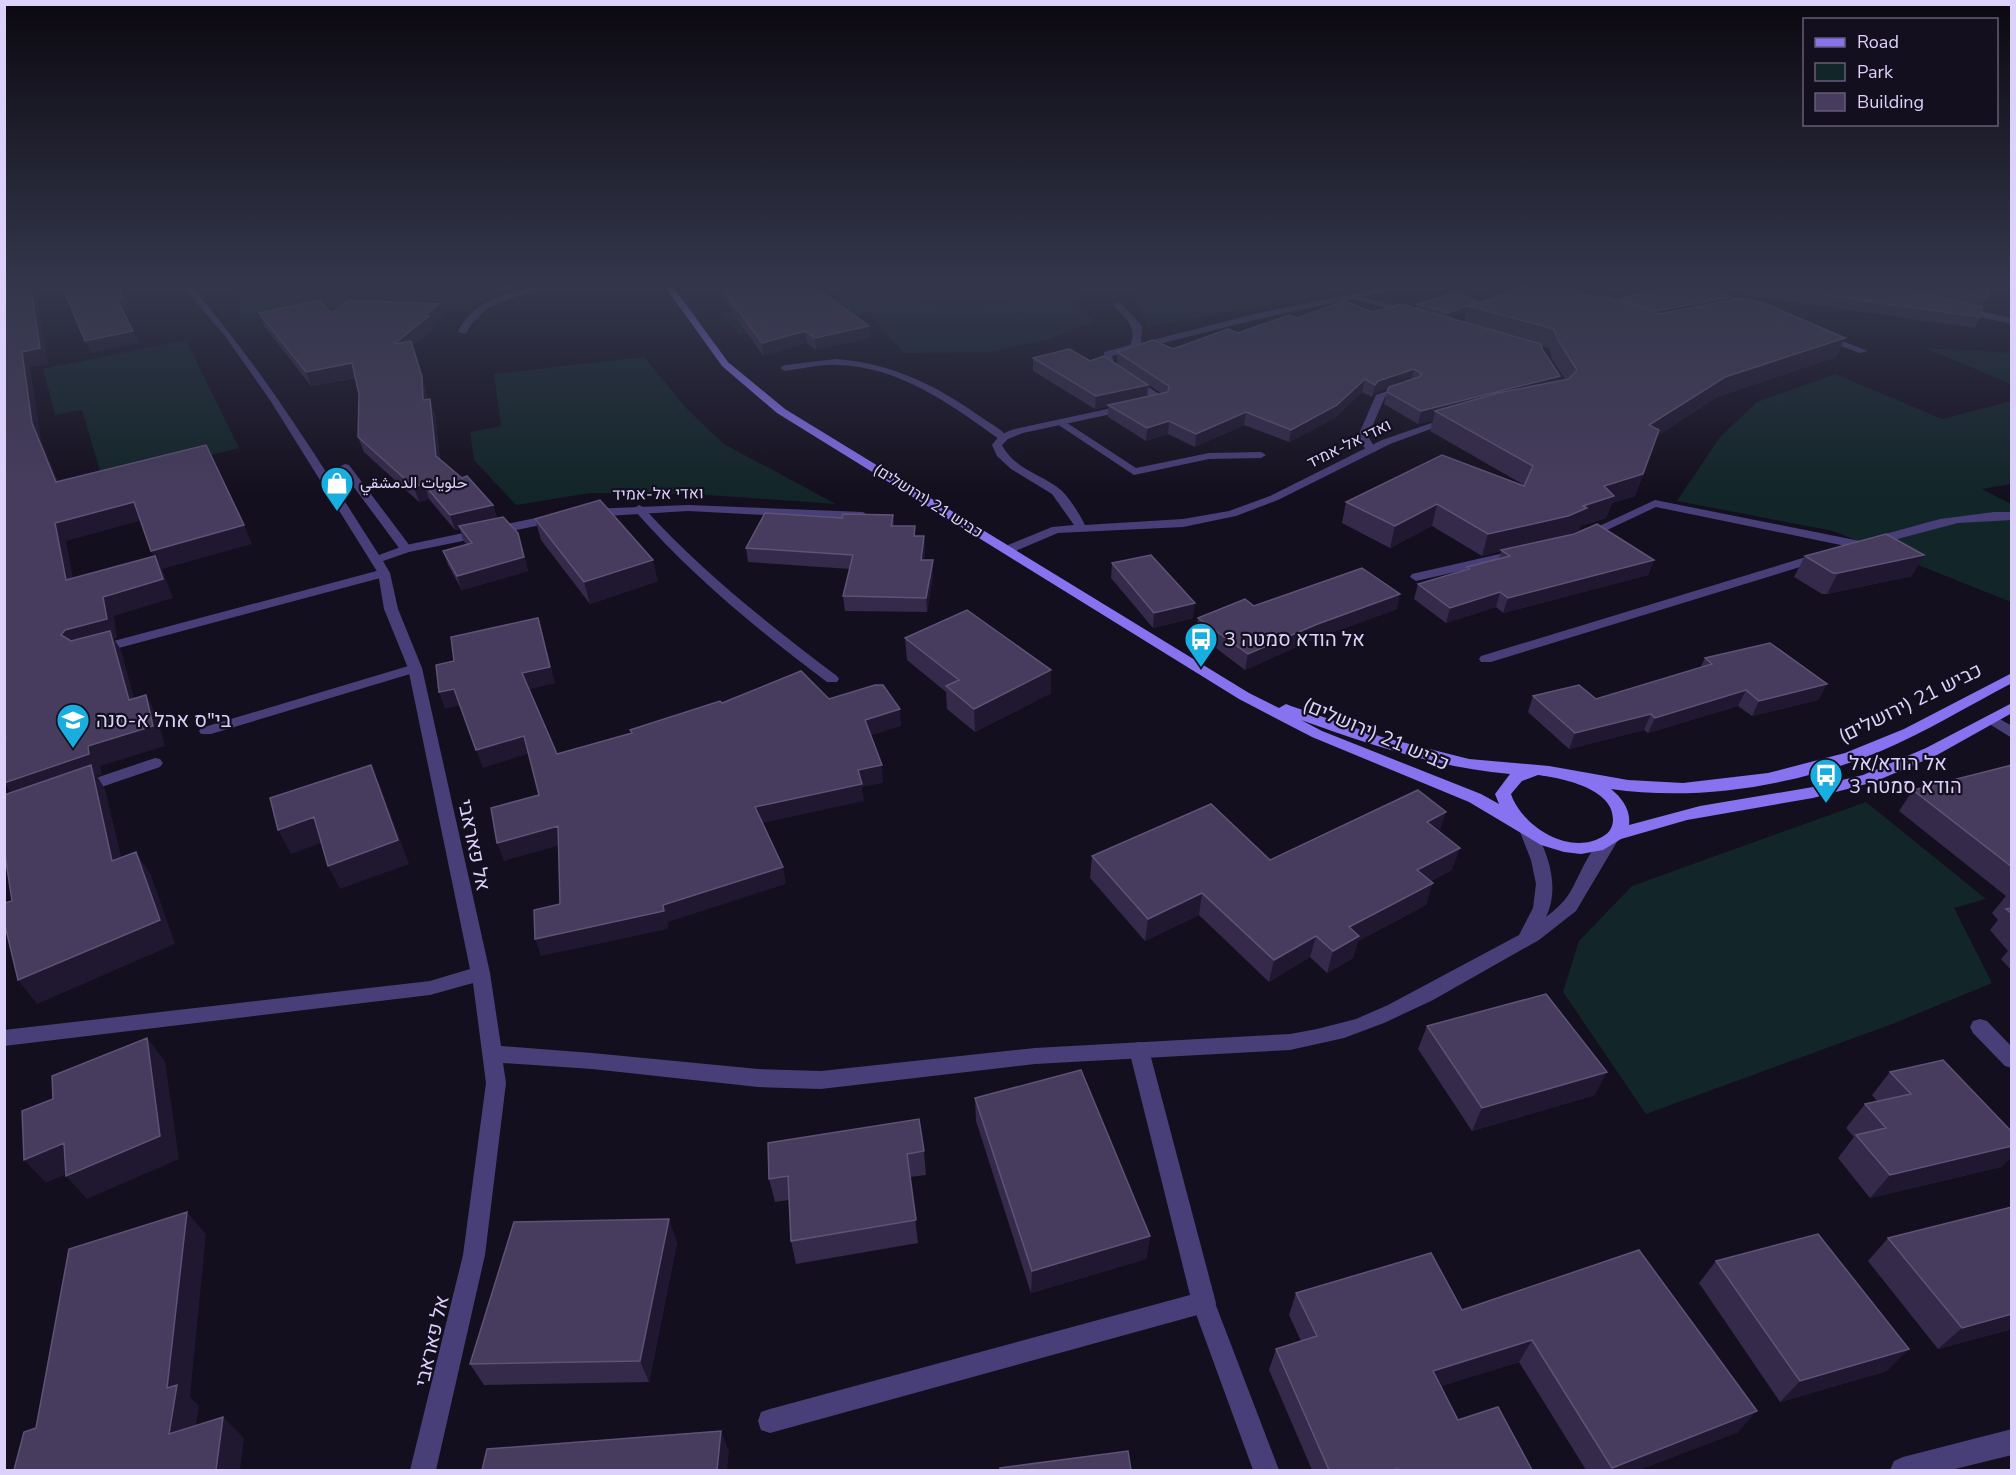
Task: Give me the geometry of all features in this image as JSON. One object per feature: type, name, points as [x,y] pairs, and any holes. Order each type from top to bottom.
[{"type":"main road","name":"כביש 21 (ירושלים)","points":[[720,357],[771,404],[1218,681],[1306,729],[1475,798],[1523,827]]},
{"type":"main road","name":"כביש 21 (ירושלים)","points":[[1578,777],[1634,787],[1685,788],[1730,783],[1822,765],[1876,748],[2012,677]]},
{"type":"main road","name":"כביש 21 (ירושלים)","points":[[1218,681],[1284,709],[1376,740],[1476,765],[1532,771]]},
{"type":"main road","points":[[1612,838],[1620,829],[1621,815],[1613,801],[1598,787],[1563,772],[1532,771],[1521,774],[1508,783],[1503,794],[1508,813],[1523,827],[1550,842],[1572,847],[1592,847],[1648,824],[1709,810],[1847,785],[1903,765],[2012,708]]},
{"type":"street","name":"אל פאראבי","points":[[245,357],[276,400],[379,566],[391,609],[416,668],[481,973],[496,1083],[474,1254],[423,1470]]},
{"type":"street","points":[[1081,528],[1068,505],[1057,493],[999,453],[997,445],[1003,437],[1023,430],[1162,400],[1110,368],[1108,357]]},
{"type":"street","points":[[785,368],[834,362],[861,363],[885,369],[911,378],[954,402],[1003,437]]},
{"type":"street","points":[[1371,450],[1363,436],[1381,395],[1412,386]]},
{"type":"street","name":"ואדי אל-אמיד","points":[[1007,550],[1044,534],[1081,528],[1183,523],[1232,514],[1274,498],[1371,450],[1430,425],[1460,417]]},
{"type":"street","points":[[1061,422],[1134,472],[1209,456],[1262,455]]},
{"type":"street","points":[[345,467],[406,549]]},
{"type":"street","points":[[1574,539],[1655,502],[1860,545]]},
{"type":"street","name":"ואדי אל-אמיד","points":[[82,654],[379,566],[406,549],[519,524],[575,515],[639,509],[688,508],[875,517]]},
{"type":"street","points":[[639,509],[664,539],[700,574],[762,626],[832,679]]},
{"type":"street","points":[[1486,659],[1943,521],[1972,517],[2012,516]]},
{"type":"street","points":[[1416,577],[1531,551]]},
{"type":"street","points":[[206,731],[416,668]]},
{"type":"street","points":[[1991,719],[2012,733]]},
{"type":"street","points":[[69,794],[155,763]]},
{"type":"street","points":[[1508,950],[1535,924],[1545,898],[1541,862],[1523,827]]},
{"type":"street","points":[[492,1054],[799,1080],[863,1077],[989,1060],[1290,1042],[1330,1034],[1359,1025],[1406,1005],[1508,950],[1569,907],[1580,891],[1597,854],[1612,838]]},
{"type":"street","points":[[4,1038],[430,988],[481,973]]},
{"type":"street","points":[[1980,1027],[2012,1060]]},
{"type":"street","points":[[1139,1050],[1204,1303],[1266,1470]]},
{"type":"street","points":[[770,1421],[1204,1303]]},
{"type":"street","points":[[1904,1470],[2012,1442]]},
{"type":"green space","points":[[103,357],[194,357],[239,448],[103,481],[82,410],[55,415],[43,369]]},
{"type":"green space","points":[[644,357],[687,409],[724,444],[836,504],[694,494],[590,493],[516,505],[474,460],[470,432],[501,426],[494,374]]},
{"type":"green space","points":[[1946,357],[2011,357],[2011,384]]},
{"type":"green space","points":[[1835,374],[1942,419],[2011,401],[2011,484],[1982,489],[2011,504],[2011,602],[1833,531],[1677,501],[1720,437],[1757,402]]},
{"type":"green space","points":[[1866,802],[1986,899],[1954,908],[1992,983],[1895,1023],[1646,1114],[1563,992],[1579,941],[1632,886]]},
{"type":"building","points":[[4,357],[23,357],[32,423],[56,482],[206,445],[244,525],[151,551],[134,502],[55,523],[66,580],[155,556],[163,579],[103,597],[107,619],[65,630],[61,635],[71,641],[110,631],[129,700],[146,695],[153,726],[88,746],[89,754],[4,783],[4,738],[6,738],[4,731]]},
{"type":"building","points":[[294,357],[416,357],[422,377],[423,400],[430,399],[436,456],[462,478],[467,476],[493,505],[450,515],[424,484],[414,487],[358,437],[359,394],[352,363],[306,372]]},
{"type":"building","points":[[1083,357],[1090,361],[1105,357],[1148,385],[1096,396],[1033,358]]},
{"type":"building","points":[[1124,357],[1547,357],[1560,376],[1421,411],[1387,392],[1389,387],[1422,374],[1414,369],[1378,381],[1375,385],[1365,379],[1337,405],[1291,430],[1246,412],[1196,434],[1169,421],[1147,428],[1108,405],[1168,392],[1169,386]]},
{"type":"building","points":[[1569,357],[1787,357],[1725,377],[1649,425],[1659,430],[1643,474],[1604,486],[1614,496],[1583,506],[1587,508],[1568,516],[1488,534],[1437,504],[1395,526],[1346,502],[1442,455],[1524,486],[1533,466],[1435,411],[1498,393],[1569,379],[1577,370]]},
{"type":"building","points":[[600,500],[653,560],[584,582],[535,519]]},
{"type":"building","points":[[765,513],[842,518],[843,514],[893,515],[891,526],[915,526],[914,536],[924,536],[921,560],[933,560],[926,598],[843,596],[853,555],[746,548]]},
{"type":"building","points":[[503,517],[518,533],[524,557],[457,576],[443,551],[472,543],[459,526]]},
{"type":"building","points":[[1597,524],[1654,560],[1508,598],[1500,592],[1450,608],[1418,584],[1469,569],[1467,567],[1510,556],[1501,550],[1574,534]]},
{"type":"building","points":[[1886,534],[1924,555],[1838,573],[1833,573],[1805,556]]},
{"type":"building","points":[[1151,555],[1195,603],[1154,613],[1112,563]]},
{"type":"building","points":[[1362,568],[1400,594],[1315,625],[1248,654],[1198,618],[1245,599],[1254,606]]},
{"type":"building","points":[[967,610],[1051,670],[974,709],[946,686],[959,680],[905,638]]},
{"type":"building","points":[[538,618],[550,667],[522,673],[557,754],[632,733],[630,730],[720,701],[722,703],[801,671],[829,699],[875,685],[883,685],[900,709],[865,720],[882,765],[858,770],[862,784],[755,807],[783,867],[663,905],[664,911],[535,939],[534,910],[560,904],[558,826],[497,843],[491,808],[539,795],[524,736],[476,750],[454,689],[439,692],[436,665],[454,661],[451,637]]},
{"type":"building","points":[[1770,643],[1827,684],[1759,701],[1746,690],[1655,718],[1651,714],[1575,733],[1533,696],[1579,685],[1596,699],[1712,664],[1705,658]]},
{"type":"building","points":[[91,765],[112,861],[136,852],[160,920],[18,980],[4,921],[4,903],[12,901],[4,848],[4,795]]},
{"type":"building","points":[[371,765],[398,840],[328,866],[314,817],[278,830],[270,798]]},
{"type":"building","points":[[2012,765],[2012,867],[1913,790]]},
{"type":"building","points":[[1418,790],[1446,812],[1427,822],[1460,848],[1417,870],[1433,883],[1349,927],[1359,936],[1333,951],[1316,936],[1274,960],[1202,893],[1148,919],[1092,856],[1211,804],[1270,860]]},
{"type":"building","points":[[1546,994],[1607,1072],[1482,1108],[1427,1026]]},
{"type":"building","points":[[147,1038],[160,1136],[66,1176],[64,1143],[24,1160],[22,1111],[53,1099],[52,1076]]},
{"type":"building","points":[[1943,1060],[2012,1132],[2012,1146],[1890,1175],[1856,1135],[1886,1128],[1865,1104],[1911,1094],[1890,1072]]},
{"type":"building","points":[[1081,1070],[1150,1236],[1032,1271],[975,1098]]},
{"type":"building","points":[[919,1119],[924,1151],[907,1154],[916,1220],[791,1241],[788,1176],[769,1179],[768,1143]]},
{"type":"building","points":[[2012,1207],[2012,1314],[1962,1328],[1888,1238]]},
{"type":"building","points":[[187,1212],[167,1388],[177,1385],[169,1434],[223,1417],[216,1470],[14,1470],[24,1432],[36,1428],[69,1249]]},
{"type":"building","points":[[669,1219],[640,1361],[470,1364],[514,1222]]},
{"type":"building","points":[[1818,1234],[1909,1349],[1800,1381],[1716,1261]]},
{"type":"building","points":[[1639,1250],[1757,1411],[1612,1468],[1532,1340],[1433,1371],[1458,1420],[1498,1407],[1532,1470],[1329,1470],[1276,1349],[1317,1336],[1296,1293],[1431,1253],[1462,1310]]},
{"type":"building","points":[[721,1431],[717,1470],[482,1470],[487,1449]]},
{"type":"building","points":[[1128,1451],[1131,1470],[1000,1470],[1000,1468]]},
{"type":"place","name":"حلويات الدمشقي","points":[[337,512]]},
{"type":"place","name":"אל הודא סמטה 3","points":[[1201,668]]},
{"type":"place","name":"בי\"ס אהל א-סנה","points":[[73,749]]},
{"type":"place","name":"אל הודא/אל הודא סמטה 3","points":[[1826,804]]}]
